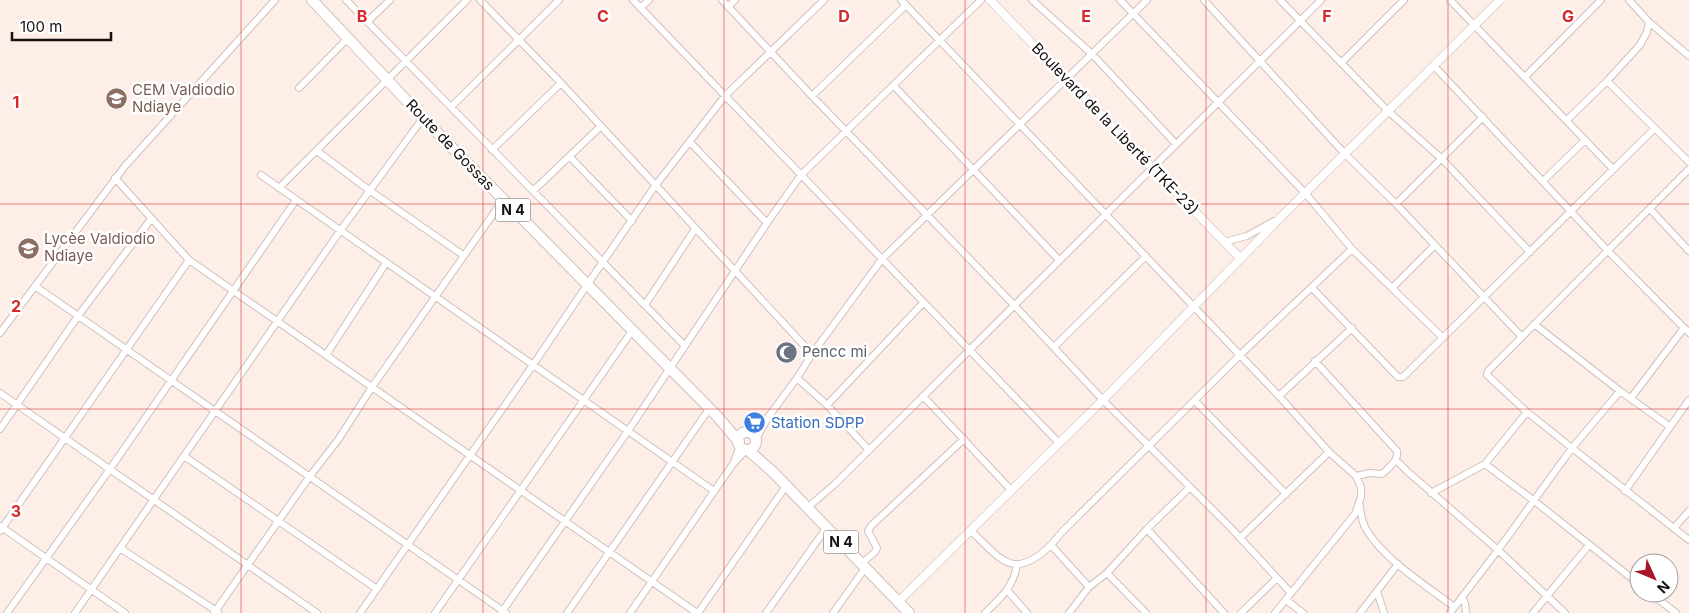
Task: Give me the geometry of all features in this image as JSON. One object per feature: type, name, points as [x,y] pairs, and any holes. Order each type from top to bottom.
[{"type":"main road","name":"Route de Gossas","points":[[312,0],[423,118],[713,413]]},
{"type":"main road","name":"N 4","points":[[713,413],[747,442],[786,486],[864,565],[903,609]]},
{"type":"street","points":[[0,333],[131,158],[275,0]]},
{"type":"street","points":[[346,0],[685,346]]},
{"type":"street","points":[[368,22],[390,0]]},
{"type":"street","points":[[279,188],[467,0]]},
{"type":"street","points":[[480,0],[561,83],[812,354]]},
{"type":"street","points":[[451,107],[559,0]]},
{"type":"street","points":[[633,0],[1059,443]]},
{"type":"street","points":[[640,8],[649,0]]},
{"type":"street","points":[[722,0],[1103,400],[1240,538],[1291,593]]},
{"type":"street","points":[[728,7],[735,0]]},
{"type":"street","points":[[360,613],[655,186],[725,96],[824,0]]},
{"type":"street","points":[[35,286],[503,612],[628,431],[767,223],[801,176],[981,0]]},
{"type":"street","name":"Boulevard de la Liberté (TKE-23)","points":[[990,0],[1240,258]]},
{"type":"street","points":[[1032,0],[1092,54],[1176,144]]},
{"type":"street","points":[[1120,0],[1306,194],[1352,249],[1442,337]]},
{"type":"street","points":[[630,613],[747,442],[769,416],[812,354],[882,260],[1147,0]]},
{"type":"street","points":[[1204,0],[1261,60],[1345,154],[1396,204],[1522,337]]},
{"type":"street","points":[[1280,0],[1388,111],[1442,159],[1530,252]]},
{"type":"street","points":[[807,508],[835,484],[1321,0]]},
{"type":"street","points":[[1341,63],[1404,0]]},
{"type":"street","points":[[1450,0],[1613,169]]},
{"type":"street","points":[[903,609],[970,530],[1103,400],[1240,258],[1500,0]]},
{"type":"street","points":[[1525,77],[1601,0]]},
{"type":"street","points":[[1629,0],[1649,22],[1689,56]]},
{"type":"street","points":[[812,96],[903,2],[1194,306],[1329,452],[1356,476],[1361,487],[1361,497],[1355,514],[1275,613]]},
{"type":"street","points":[[1567,120],[1607,81],[1642,42],[1649,22]]},
{"type":"street","points":[[299,88],[347,39]]},
{"type":"street","points":[[1434,66],[1686,331],[1631,398]]},
{"type":"street","points":[[1607,81],[1689,162]]},
{"type":"street","points":[[492,150],[561,83]]},
{"type":"street","points":[[894,86],[1059,260]]},
{"type":"street","points":[[1396,204],[1483,117]]},
{"type":"street","points":[[75,613],[340,231],[423,118]]},
{"type":"street","points":[[533,191],[600,127]]},
{"type":"street","points":[[1312,288],[1400,378],[1403,377],[1654,129]]},
{"type":"street","points":[[1543,181],[1586,140]]},
{"type":"street","points":[[690,142],[767,223]]},
{"type":"street","points":[[317,150],[370,190],[463,255]]},
{"type":"street","points":[[570,157],[632,221]]},
{"type":"street","points":[[1689,169],[1488,371],[1488,375],[1527,412],[1689,540]]},
{"type":"street","points":[[261,175],[714,492]]},
{"type":"street","points":[[115,178],[190,260],[697,613],[786,486]]},
{"type":"street","points":[[6,613],[110,469],[296,200]]},
{"type":"street","points":[[120,548],[216,612],[310,476],[338,440],[372,387],[503,200]]},
{"type":"street","points":[[1650,209],[1689,251]]},
{"type":"street","points":[[1224,242],[1247,236],[1282,216]]},
{"type":"street","points":[[0,429],[78,316],[151,219]]},
{"type":"street","points":[[645,305],[696,229]]},
{"type":"street","points":[[1392,288],[1435,245]]},
{"type":"street","points":[[970,530],[1006,562],[1018,565],[1028,563],[1041,555],[1240,355],[1352,249]]},
{"type":"street","points":[[1054,348],[1146,256]]},
{"type":"street","points":[[125,613],[1,528],[190,260]]},
{"type":"street","points":[[326,355],[386,263]]},
{"type":"street","points":[[827,405],[923,303]]},
{"type":"street","points":[[1534,324],[1620,391],[1670,426]]},
{"type":"street","points":[[1279,396],[1315,360],[1352,328]]},
{"type":"street","points":[[435,613],[632,331]]},
{"type":"street","points":[[1315,360],[1397,451],[1396,460],[1382,474],[1370,473],[1356,476]]},
{"type":"street","points":[[797,378],[827,405],[869,450]]},
{"type":"street","points":[[1450,613],[1572,448],[1620,391]]},
{"type":"street","points":[[0,393],[316,613]]},
{"type":"street","points":[[923,396],[1011,490]]},
{"type":"street","points":[[1625,491],[1689,400]]},
{"type":"street","points":[[1195,401],[1286,494]]},
{"type":"street","points":[[1431,493],[1484,464],[1527,412]]},
{"type":"street","points":[[567,613],[672,462],[713,413]]},
{"type":"street","points":[[833,613],[877,548],[868,531],[870,526],[964,439]]},
{"type":"street","points":[[1240,538],[1329,452]]},
{"type":"street","points":[[184,456],[377,588]]},
{"type":"street","points":[[1396,460],[1431,493],[1498,550],[1565,613]]},
{"type":"street","points":[[1484,464],[1534,500],[1629,576]]},
{"type":"street","points":[[1069,613],[1089,587],[1107,573],[1190,487]]},
{"type":"street","points":[[1359,502],[1366,529],[1381,548],[1398,564],[1454,607]]},
{"type":"street","points":[[1674,528],[1689,511]]},
{"type":"street","points":[[766,613],[826,527]]},
{"type":"street","points":[[1147,530],[1224,613]]},
{"type":"street","points":[[1533,613],[1589,544]]},
{"type":"street","points":[[1051,545],[1089,587]]},
{"type":"street","points":[[1360,613],[1398,564]]},
{"type":"street","points":[[985,613],[1008,590],[1015,579],[1018,565]]},
{"type":"street","points":[[1107,573],[1146,613]]},
{"type":"street","points":[[1241,613],[1277,578]]},
{"type":"street","points":[[1008,590],[1027,613]]},
{"type":"street","points":[[1376,591],[1384,613]]},
{"type":"street","points":[[1462,597],[1466,613]]},
{"type":"street","points":[[1286,600],[1303,613]]},
{"type":"street","points":[[1663,603],[1676,613]]},
{"type":"place","name":"CEM Valdiodio Ndiaye","points":[[116,99]]},
{"type":"place","name":"Lycèe Valdiodio Ndiaye","points":[[28,248]]},
{"type":"place","name":"Pencc mi","points":[[786,352]]},
{"type":"place","name":"Station SDPP","points":[[755,423]]}]
